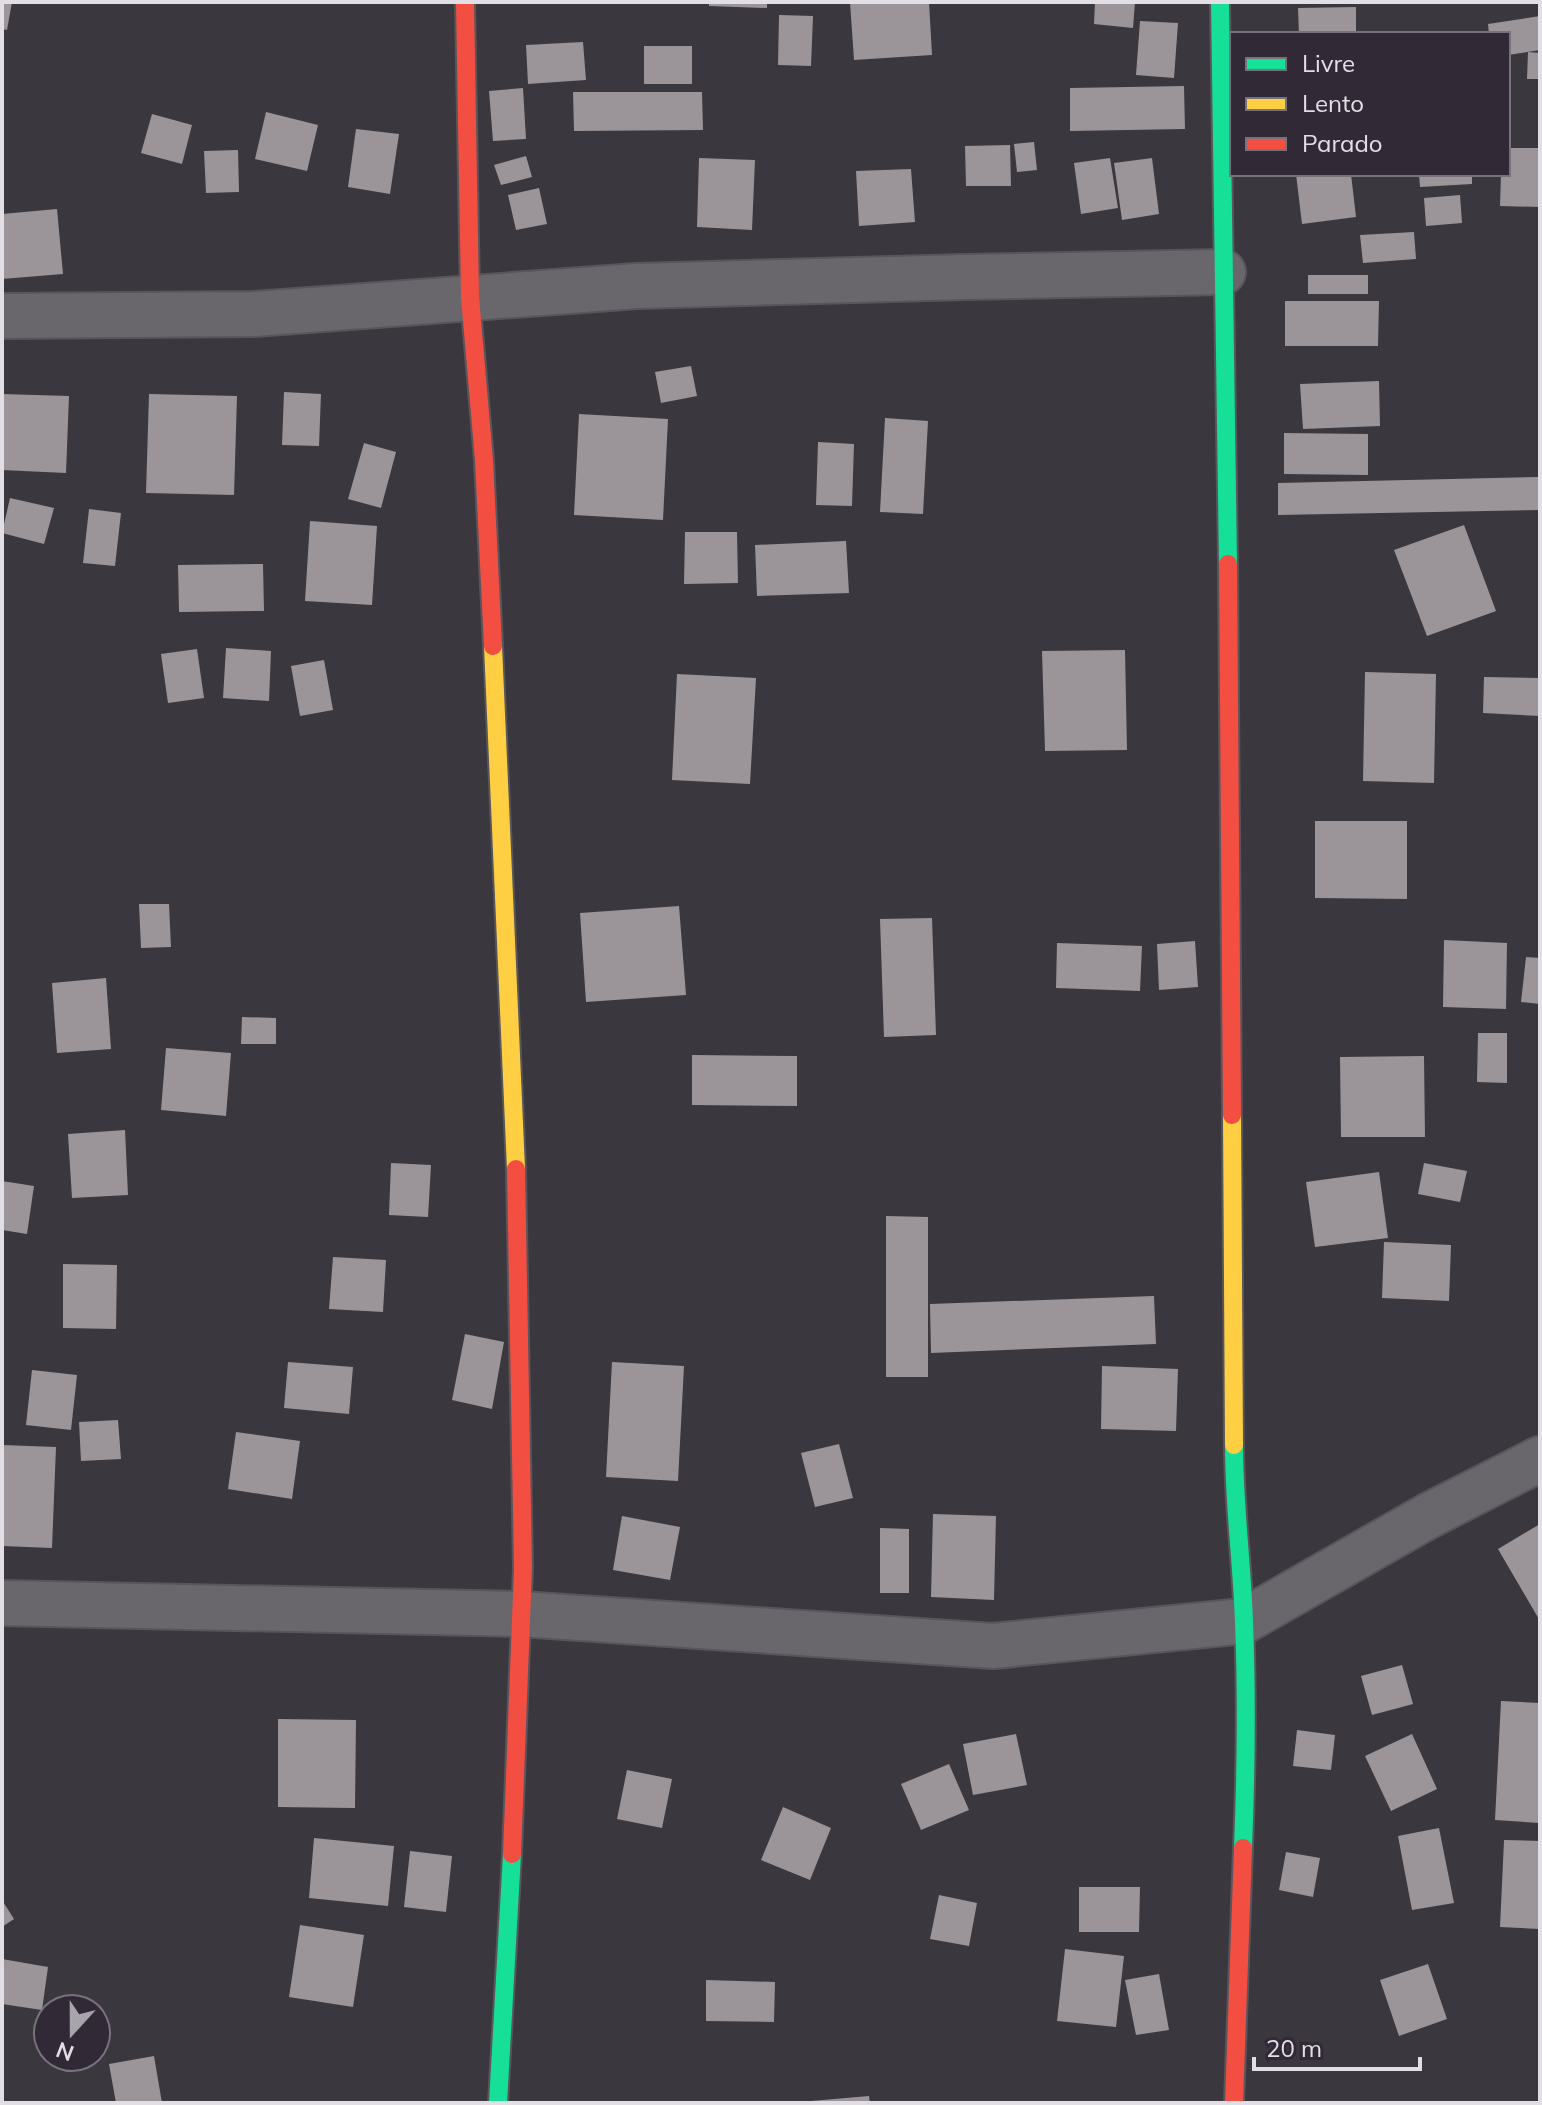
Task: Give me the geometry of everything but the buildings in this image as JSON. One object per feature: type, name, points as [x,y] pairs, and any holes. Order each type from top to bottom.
[{"type":"street","points":[[465,2],[470,297],[484,460],[516,1142],[523,1568],[498,2103]]},
{"type":"street","points":[[1220,2],[1231,839],[1234,1492],[1244,1621],[1245,1801],[1234,2103]]},
{"type":"street","points":[[2,316],[254,314],[637,286],[1223,272]]},
{"type":"street","points":[[2,1603],[521,1614],[993,1646],[1244,1621],[1428,1516],[1540,1459]]},
{"type":"traffic: fast","points":[[1220,2],[1228,564]]},
{"type":"traffic: fast","points":[[1234,1445],[1245,1650],[1243,1848]]},
{"type":"traffic: fast","points":[[498,2103],[512,1854]]},
{"type":"traffic: slow","points":[[493,646],[516,1169]]},
{"type":"traffic: slow","points":[[1232,1115],[1234,1445]]},
{"type":"traffic: jam","points":[[465,2],[470,297],[484,460],[493,646]]},
{"type":"traffic: jam","points":[[1228,564],[1232,1115]]},
{"type":"traffic: jam","points":[[512,1854],[523,1568],[516,1169]]},
{"type":"traffic: jam","points":[[1234,2103],[1243,1848]]}]
